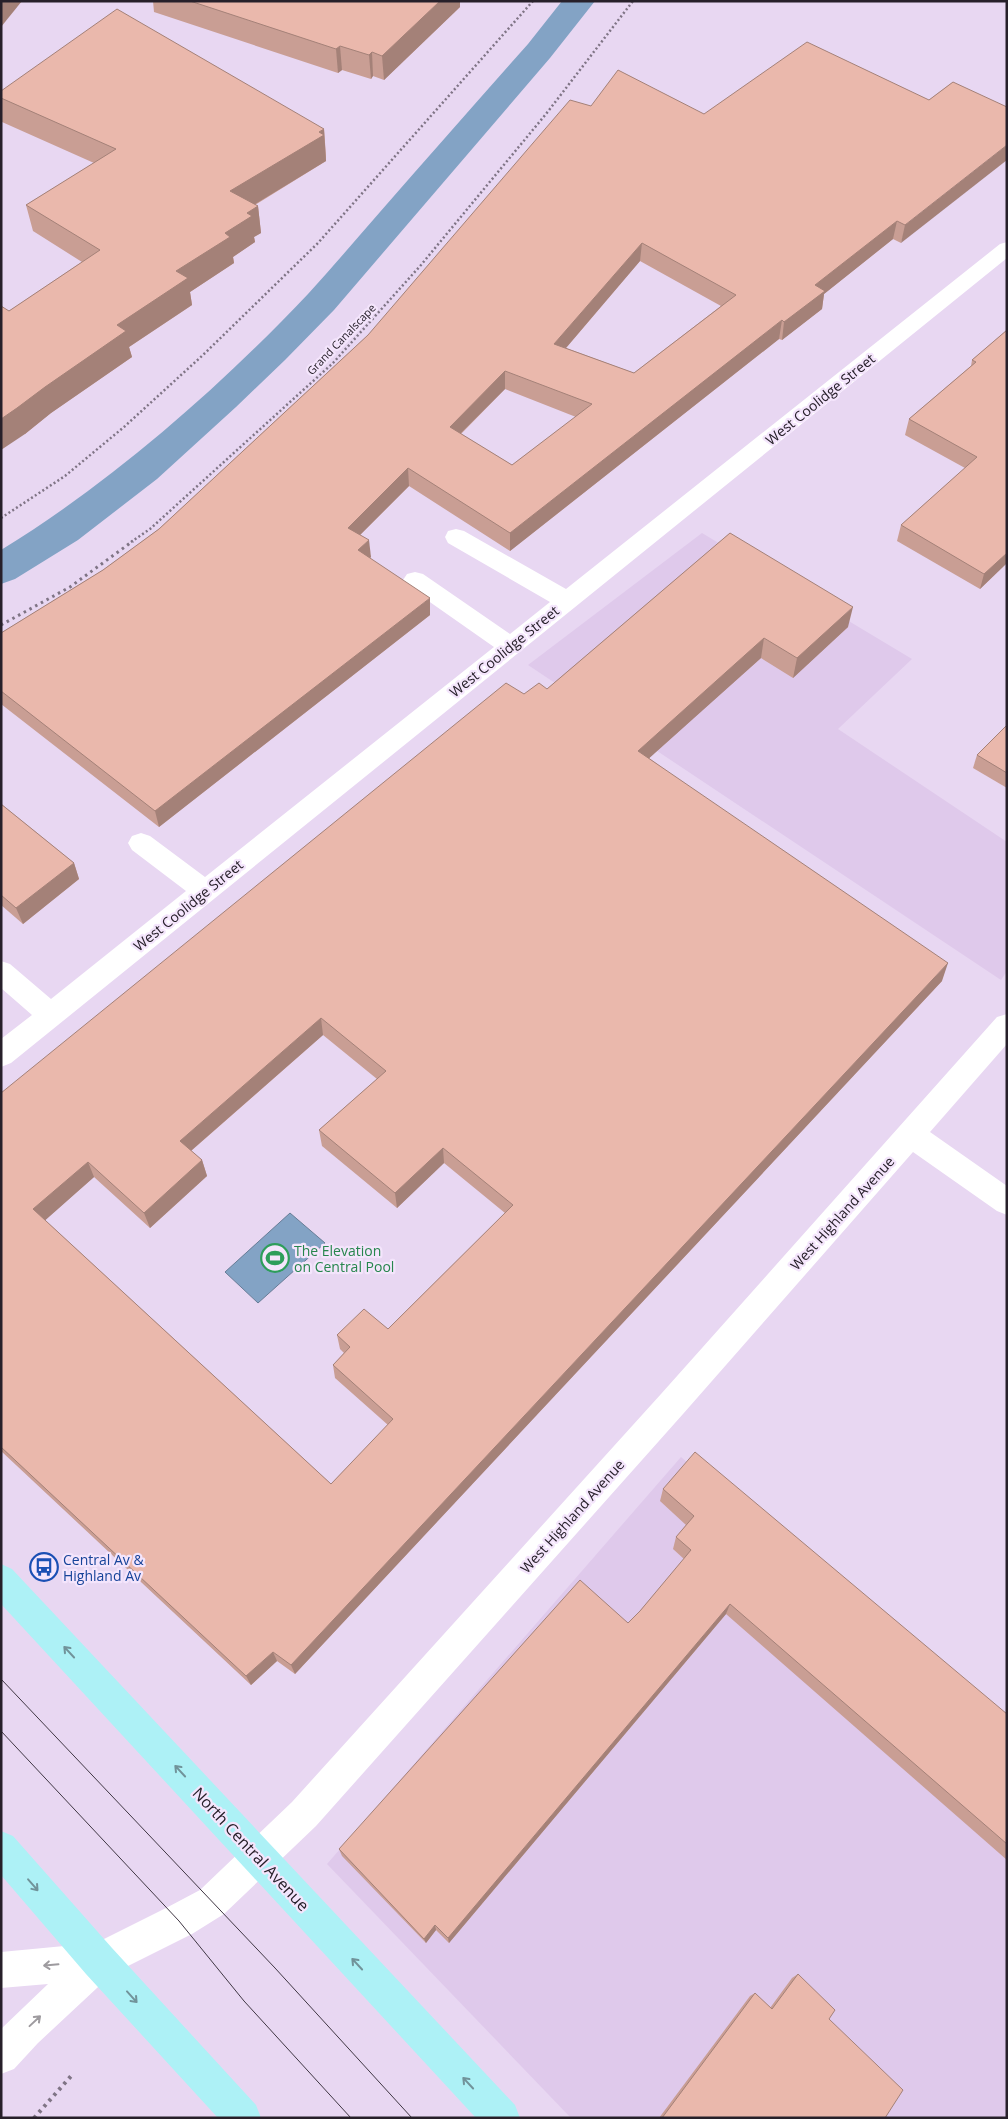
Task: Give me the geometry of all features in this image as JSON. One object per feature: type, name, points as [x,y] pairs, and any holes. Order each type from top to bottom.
[{"type":"main road","name":"North Central Avenue","points":[[1,1580],[502,2118]]},
{"type":"main road","points":[[1,1848],[99,1961],[243,2118]]},
{"type":"street","name":"West Coolidge Street","points":[[1,1055],[1007,248]]},
{"type":"street","points":[[456,537],[567,601]]},
{"type":"street","points":[[415,580],[510,646]]},
{"type":"street","points":[[141,843],[204,892]]},
{"type":"street","points":[[1,972],[51,1015]]},
{"type":"street","name":"West Highland Avenue","points":[[99,1961],[179,1921],[212,1902],[260,1858],[310,1806],[545,1547],[912,1135],[1007,1025]]},
{"type":"street","points":[[912,1135],[1007,1202]]},
{"type":"street","points":[[1,1970],[99,1961]]},
{"type":"street","points":[[1,2056],[25,2030],[99,1961]]},
{"type":"path","points":[[1,518],[65,476],[124,427],[203,355],[318,243],[532,1]]},
{"type":"path","name":"Grand Canalscape","points":[[1,625],[70,587],[150,529],[334,362],[421,265],[546,114],[633,1]]},
{"type":"path","points":[[34,2118],[72,2075]]},
{"type":"shaded area","points":[[702,533],[912,659],[838,729],[1007,842],[1007,971],[1001,980],[528,665]]},
{"type":"shaded area","points":[[681,1457],[1007,1730],[1007,2118],[571,2118],[327,1864]]},
{"type":"water","name":"The Elevation on Central Pool","points":[[290,1213],[325,1243],[258,1303],[225,1272]]},
{"type":"building","points":[[190,1],[440,1],[382,56],[372,52],[369,55],[340,46],[336,49]]},
{"type":"building","points":[[117,9],[324,129],[319,132],[324,135],[230,191],[258,206],[247,213],[252,216],[225,233],[230,237],[176,271],[188,278],[117,325],[126,331],[1,419],[1,306],[9,311],[100,250],[26,205],[116,149],[1,98],[1,91]]},
{"type":"building","points":[[807,42],[929,100],[953,82],[1007,107],[1007,145],[905,225],[897,221],[815,285],[825,291],[784,322],[782,320],[510,533],[408,468],[348,528],[369,540],[358,550],[430,598],[155,811],[1,691],[1,633],[103,570],[159,529],[368,335],[570,100],[591,106],[618,70],[704,114]],"holes":[[[642,243],[736,295],[634,373],[554,344]],[[505,371],[592,404],[512,465],[450,427]]]},
{"type":"building","points":[[1007,330],[1007,553],[984,574],[901,525],[977,457],[909,419],[976,362],[972,360]]},
{"type":"building","points":[[730,533],[853,607],[797,658],[764,638],[638,751],[948,963],[291,1665],[273,1652],[246,1676],[1,1447],[1,1093],[506,683],[524,694],[539,683],[547,689]],"holes":[[[321,1018],[386,1071],[319,1130],[395,1193],[443,1148],[513,1205],[388,1329],[364,1309],[337,1335],[350,1347],[333,1365],[393,1419],[331,1484],[33,1209],[88,1162],[144,1213],[202,1160],[180,1141]]]},
{"type":"building","points":[[1007,725],[1007,773],[977,755]]},
{"type":"building","points":[[1,804],[74,863],[16,908],[1,895]]},
{"type":"building","points":[[695,1452],[1007,1714],[1007,1844],[730,1604],[448,1938],[435,1925],[424,1939],[339,1849],[580,1580],[628,1623],[640,1611],[691,1550],[676,1537],[694,1516],[663,1489]]},
{"type":"building","points":[[798,1974],[835,2010],[829,2019],[903,2090],[885,2118],[662,2118],[755,1993],[772,2009]]},
{"type":"waterway","points":[[1,569],[64,530],[143,469],[223,398],[272,351],[321,302],[539,51],[579,1]]},
{"type":"tram line","points":[[1,1679],[275,1968],[412,2118]]},
{"type":"tram line","points":[[1,1731],[179,1921],[244,2001],[351,2118]]},
{"type":"place","name":"The Elevation on Central Pool","points":[[275,1258]]},
{"type":"place","name":"Central Av & Highland Av","points":[[44,1567]]}]
